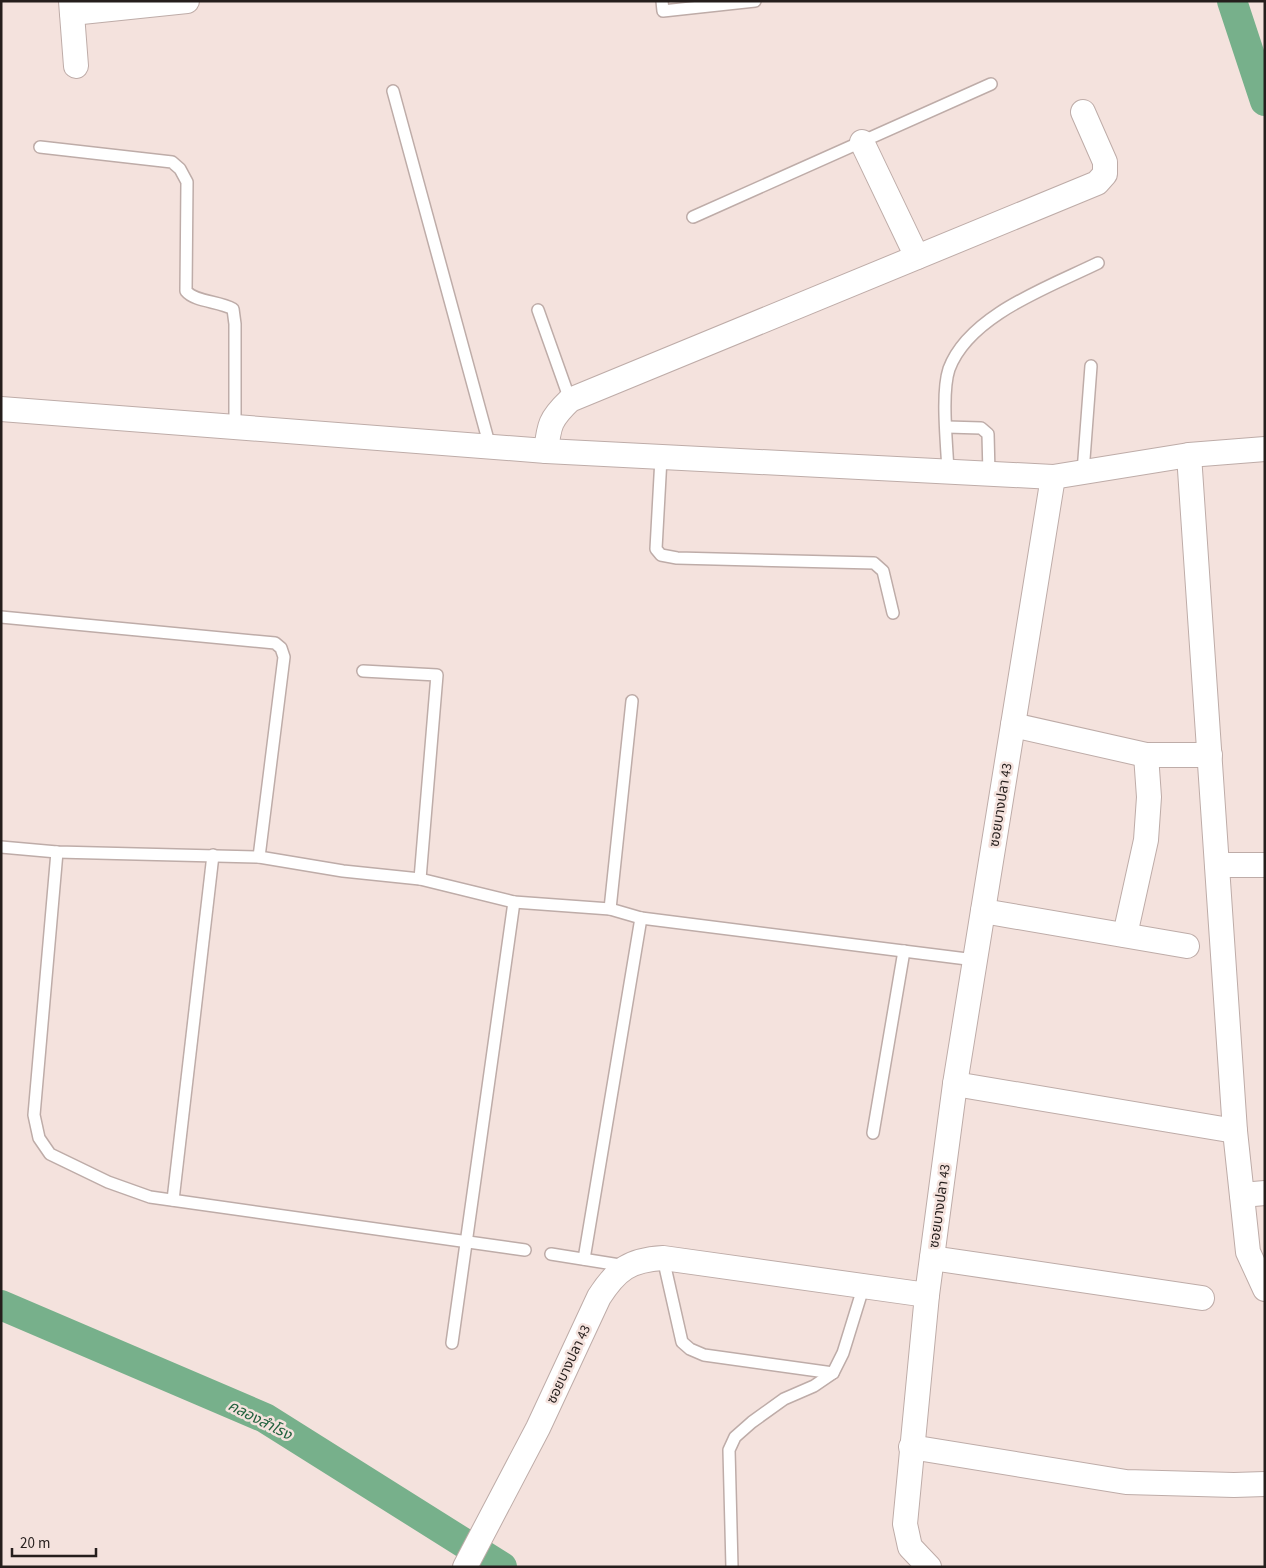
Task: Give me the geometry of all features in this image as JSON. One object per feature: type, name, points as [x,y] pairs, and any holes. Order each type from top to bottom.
[{"type":"street","points":[[76,66],[71,7],[186,1]]},
{"type":"street","points":[[546,452],[554,415],[570,400],[1097,183],[1105,174],[1105,162],[1083,112]]},
{"type":"street","points":[[862,142],[917,258]]},
{"type":"street","points":[[1,408],[546,452],[1053,477],[1189,455],[1265,449]]},
{"type":"street","points":[[1189,455],[1235,1131],[1253,1194],[1248,1252],[1265,1289]]},
{"type":"street","name":"ซอยบางปลา 43","points":[[465,1567],[538,1428],[599,1297],[609,1281],[626,1266],[641,1259],[663,1258],[927,1295],[955,1084],[1053,477]]},
{"type":"street","points":[[1013,724],[1146,755],[1210,755]]},
{"type":"street","points":[[1125,935],[1146,840],[1149,797],[1146,755]]},
{"type":"street","points":[[1217,866],[1265,865]]},
{"type":"street","points":[[983,910],[1187,946]]},
{"type":"street","points":[[955,1084],[1235,1131]]},
{"type":"street","points":[[932,1258],[1202,1298]]},
{"type":"street","points":[[927,1295],[905,1524],[910,1547],[928,1566]]},
{"type":"street","points":[[911,1447],[1126,1482],[1234,1486],[1265,1484]]},
{"type":"lane","points":[[662,1],[663,11],[755,1]]},
{"type":"lane","points":[[693,217],[991,84]]},
{"type":"lane","points":[[393,90],[490,447]]},
{"type":"lane","points":[[40,147],[172,162],[180,169],[187,182],[186,290],[190,296],[224,304],[233,309],[235,324],[235,426]]},
{"type":"lane","points":[[948,472],[946,399],[949,370],[967,338],[1009,307],[1098,263]]},
{"type":"lane","points":[[538,310],[570,400]]},
{"type":"lane","points":[[1083,472],[1091,366]]},
{"type":"lane","points":[[947,427],[981,428],[988,434],[989,474]]},
{"type":"lane","points":[[661,458],[656,549],[662,555],[677,558],[874,563],[883,571],[893,613]]},
{"type":"lane","points":[[1,616],[275,643],[281,648],[284,657],[259,857]]},
{"type":"lane","points":[[364,672],[437,675],[420,879]]},
{"type":"lane","points":[[610,909],[632,701]]},
{"type":"lane","points":[[1,847],[57,852],[259,857],[342,870],[420,879],[514,902],[610,909],[641,918],[975,960]]},
{"type":"lane","points":[[57,852],[34,1115],[39,1138],[50,1154],[108,1182],[150,1197],[524,1250]]},
{"type":"lane","points":[[173,1200],[213,855]]},
{"type":"lane","points":[[452,1343],[514,902]]},
{"type":"lane","points":[[584,1259],[641,918]]},
{"type":"lane","points":[[874,1133],[904,952]]},
{"type":"lane","points":[[551,1254],[626,1266]]},
{"type":"lane","points":[[663,1258],[682,1342],[690,1349],[704,1355],[833,1373]]},
{"type":"lane","points":[[732,1567],[729,1450],[735,1437],[784,1399],[814,1386],[833,1373],[843,1353],[864,1285]]},
{"type":"waterway","points":[[1232,1],[1265,101]]},
{"type":"waterway","name":"คลองสำโรง","points":[[1,1305],[265,1418],[502,1567]]}]
